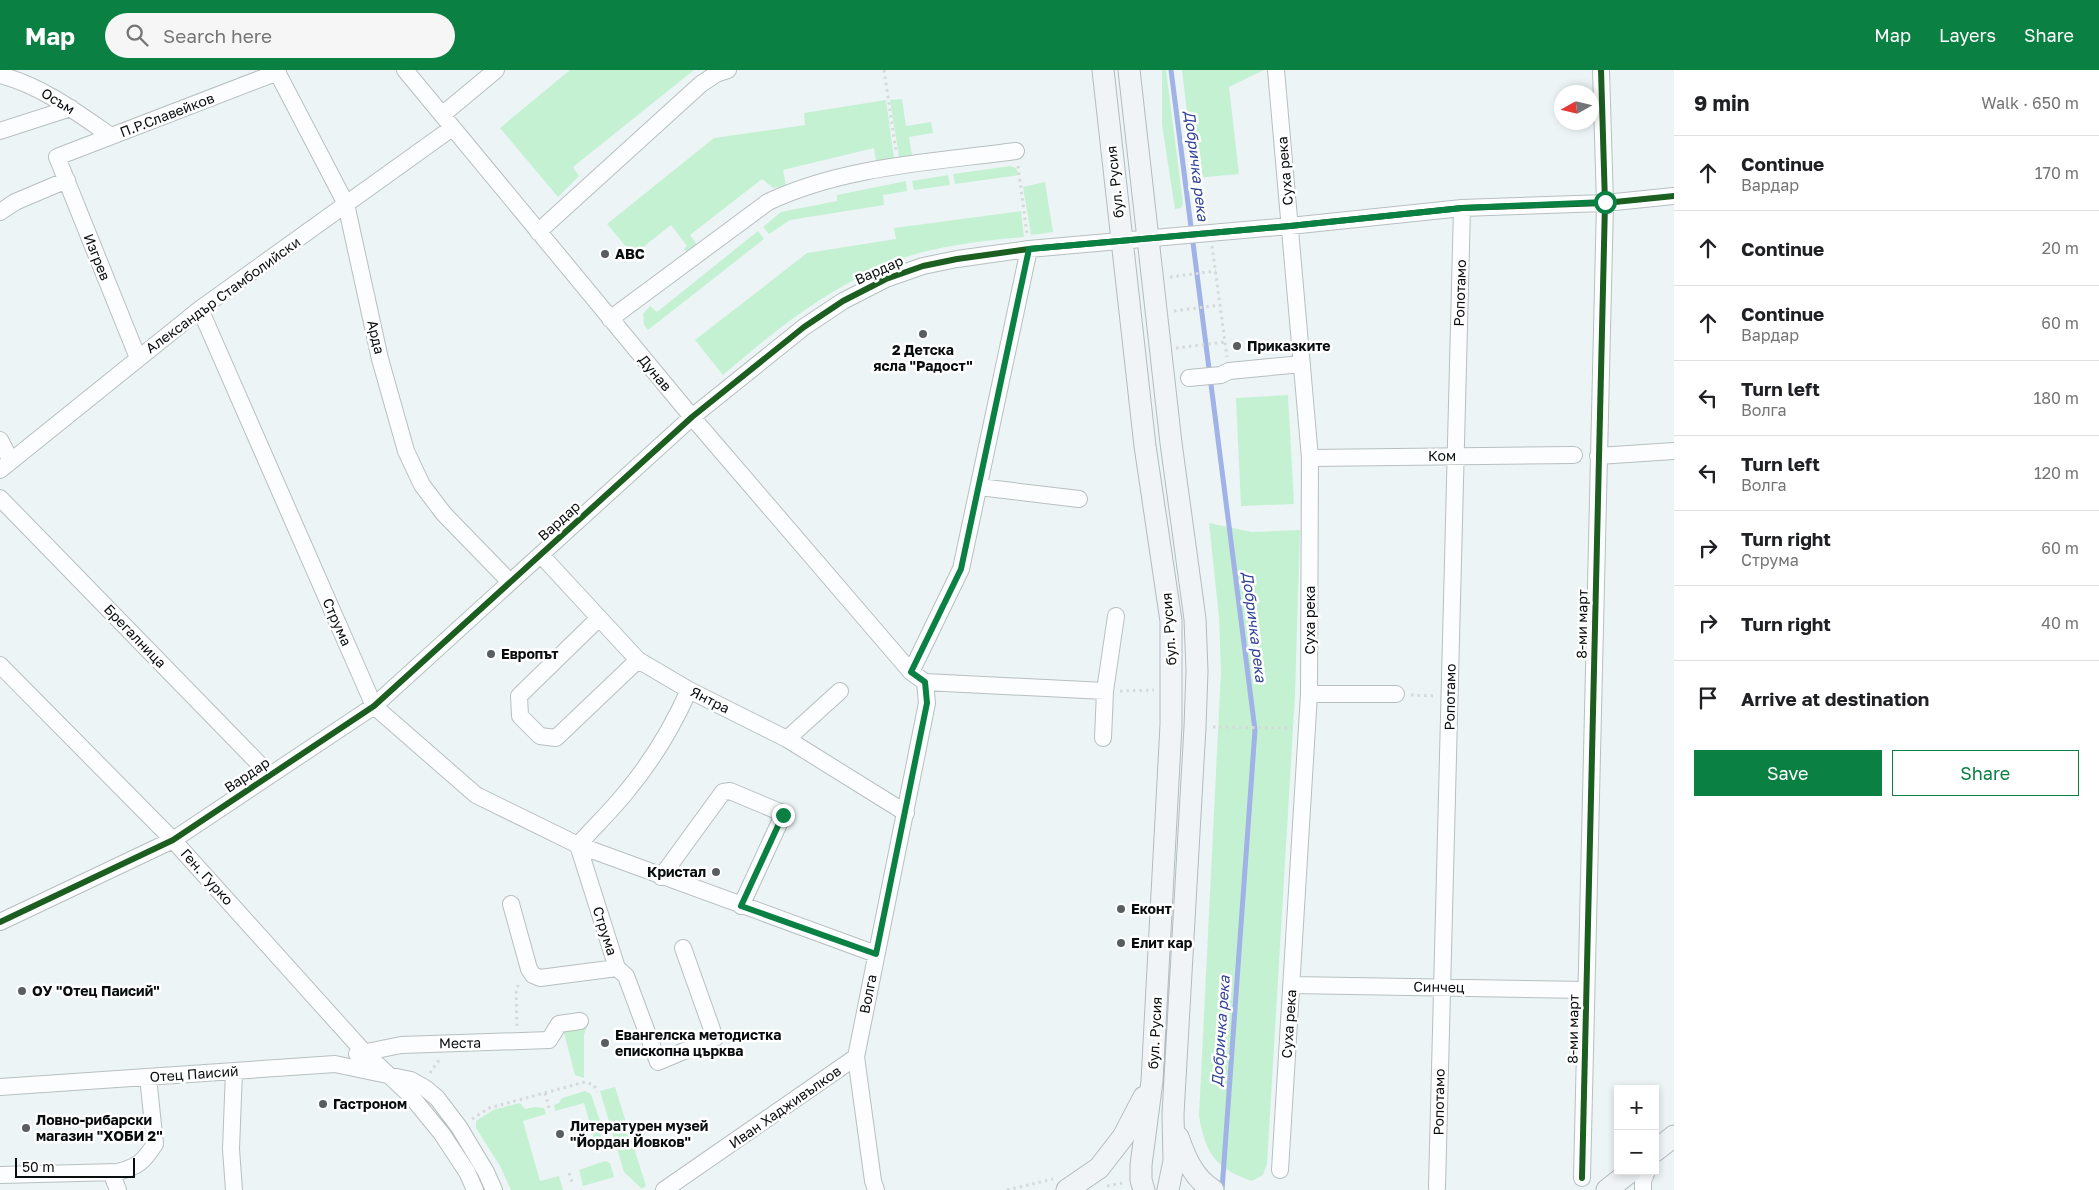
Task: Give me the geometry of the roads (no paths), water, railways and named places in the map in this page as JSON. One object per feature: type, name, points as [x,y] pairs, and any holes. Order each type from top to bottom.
[{"type":"main road","name":"бул. Русия","points":[[1103,70],[1145,446],[1171,621],[1171,725],[1152,1082],[1141,1165],[1141,1180],[1144,1190]]},
{"type":"main road","name":"бул. Русия","points":[[1129,70],[1158,238],[1171,443],[1195,619],[1197,671],[1195,737],[1172,1114],[1174,1161],[1168,1190]]},
{"type":"main road","points":[[1067,1190],[1099,1168],[1113,1152],[1134,1120],[1152,1082]]},
{"type":"main road","points":[[1172,1114],[1189,1164],[1206,1184]]},
{"type":"main road","points":[[1659,1148],[1674,1137]]},
{"type":"main road","points":[[1607,1190],[1625,1175]]},
{"type":"street","name":"Дунав","points":[[405,70],[610,320],[911,672]]},
{"type":"street","points":[[442,115],[496,70]]},
{"type":"street","points":[[538,232],[701,84],[716,74],[728,70]]},
{"type":"street","name":"Суха река","points":[[1276,70],[1310,458],[1308,729],[1280,1170]]},
{"type":"street","name":"8-ми март","points":[[1582,1178],[1605,202],[1601,70]]},
{"type":"street","name":"П.Р.Славейков","points":[[57,157],[277,71]]},
{"type":"street","name":"Арда","points":[[277,71],[346,204],[380,359],[406,451],[422,485],[444,514],[510,582]]},
{"type":"street","name":"Осъм","points":[[0,75],[30,77],[111,136]]},
{"type":"street","points":[[0,131],[71,108]]},
{"type":"street","name":"Александър Стамболийски","points":[[6,466],[200,310],[452,128]]},
{"type":"street","points":[[610,320],[768,202],[793,190],[834,179],[898,167],[1016,151]]},
{"type":"street","name":"Изгрев","points":[[57,157],[138,358]]},
{"type":"street","points":[[0,212],[15,202],[67,180]]},
{"type":"street","points":[[1290,226],[1462,208],[1605,202],[1674,196]]},
{"type":"street","name":"Ропотамо","points":[[1437,1187],[1462,208]]},
{"type":"street","name":"Вардар","points":[[0,922],[173,840],[374,706],[692,417],[804,327],[843,301],[886,279],[923,266],[957,258],[1029,249],[1290,226]]},
{"type":"street","points":[[1029,249],[961,569],[911,672],[925,682],[1105,691]]},
{"type":"street","name":"Струма","points":[[200,310],[374,706],[476,795],[578,845],[661,877],[876,954]]},
{"type":"street","points":[[1189,378],[1302,364]]},
{"type":"street","points":[[1225,373],[1232,380],[1263,377]]},
{"type":"street","points":[[0,440],[6,466]]},
{"type":"street","points":[[1598,456],[1674,451]]},
{"type":"street","name":"Ком","points":[[1310,458],[1574,455]]},
{"type":"street","points":[[979,487],[1078,499]]},
{"type":"street","name":"Брегалница","points":[[0,498],[270,775]]},
{"type":"street","name":"Янтра","points":[[541,555],[638,660],[689,690],[787,739],[906,813]]},
{"type":"street","points":[[1103,738],[1105,691],[1116,616]]},
{"type":"street","points":[[599,618],[519,696],[520,716],[540,736],[556,738],[638,660]]},
{"type":"street","name":"Ген. Гурко","points":[[0,665],[173,840],[364,1052],[411,1096],[442,1134],[475,1190]]},
{"type":"street","name":"Волга","points":[[876,1190],[873,1181],[856,1057],[927,703],[925,682]]},
{"type":"street","points":[[578,845],[627,791],[662,742],[680,712],[689,690]]},
{"type":"street","points":[[787,739],[840,691]]},
{"type":"street","points":[[1309,694],[1396,694]]},
{"type":"street","points":[[661,877],[723,792],[730,791],[783,815],[741,906]]},
{"type":"street","name":"Струма","points":[[578,845],[617,968],[626,976],[658,1062],[715,1038],[683,948]]},
{"type":"street","points":[[512,904],[529,969],[533,975],[540,978],[617,968]]},
{"type":"street","name":"Синчец","points":[[1292,985],[1586,990]]},
{"type":"street","name":"Места","points":[[335,1064],[364,1052],[401,1045],[549,1040],[559,1024],[580,1022]]},
{"type":"street","name":"Иван Хадживълков","points":[[664,1190],[856,1057]]},
{"type":"street","name":"Отец Паисий","points":[[0,1087],[335,1064],[387,1075]]},
{"type":"street","points":[[234,1071],[231,1149],[234,1190]]},
{"type":"street","points":[[387,1075],[411,1080],[437,1098],[459,1127],[486,1172],[494,1190]]},
{"type":"street","points":[[0,1175],[111,1172],[136,1167],[146,1158],[155,1144],[148,1077]]},
{"type":"street","points":[[1659,1155],[1674,1137]]},
{"type":"street","points":[[111,1172],[118,1190]]},
{"type":"street","points":[[1643,1190],[1645,1175]]},
{"type":"waterway","name":"Добричка река","points":[[1171,70],[1255,730],[1222,1190]]},
{"type":"place","name":"ABC","points":[[605,254]]},
{"type":"place","name":"2 Детска ясла \"Радост\"","points":[[923,334]]},
{"type":"place","name":"Приказките","points":[[1237,346]]},
{"type":"place","name":"Европът","points":[[491,654]]},
{"type":"place","name":"Кристал","points":[[716,872]]},
{"type":"place","name":"Еконт","points":[[1121,909]]},
{"type":"place","name":"Елит кар","points":[[1121,943]]},
{"type":"place","name":"ОУ \"Отец Паисий\"","points":[[22,991]]},
{"type":"place","name":"Евангелска методистка епископна църква","points":[[605,1043]]},
{"type":"place","name":"Гастроном","points":[[323,1104]]},
{"type":"place","name":"Ловно-рибарски магазин \"ХОБИ 2\"","points":[[26,1128]]},
{"type":"place","name":"Литературен музей \"Йордан Йовков\"","points":[[560,1134]]}]
